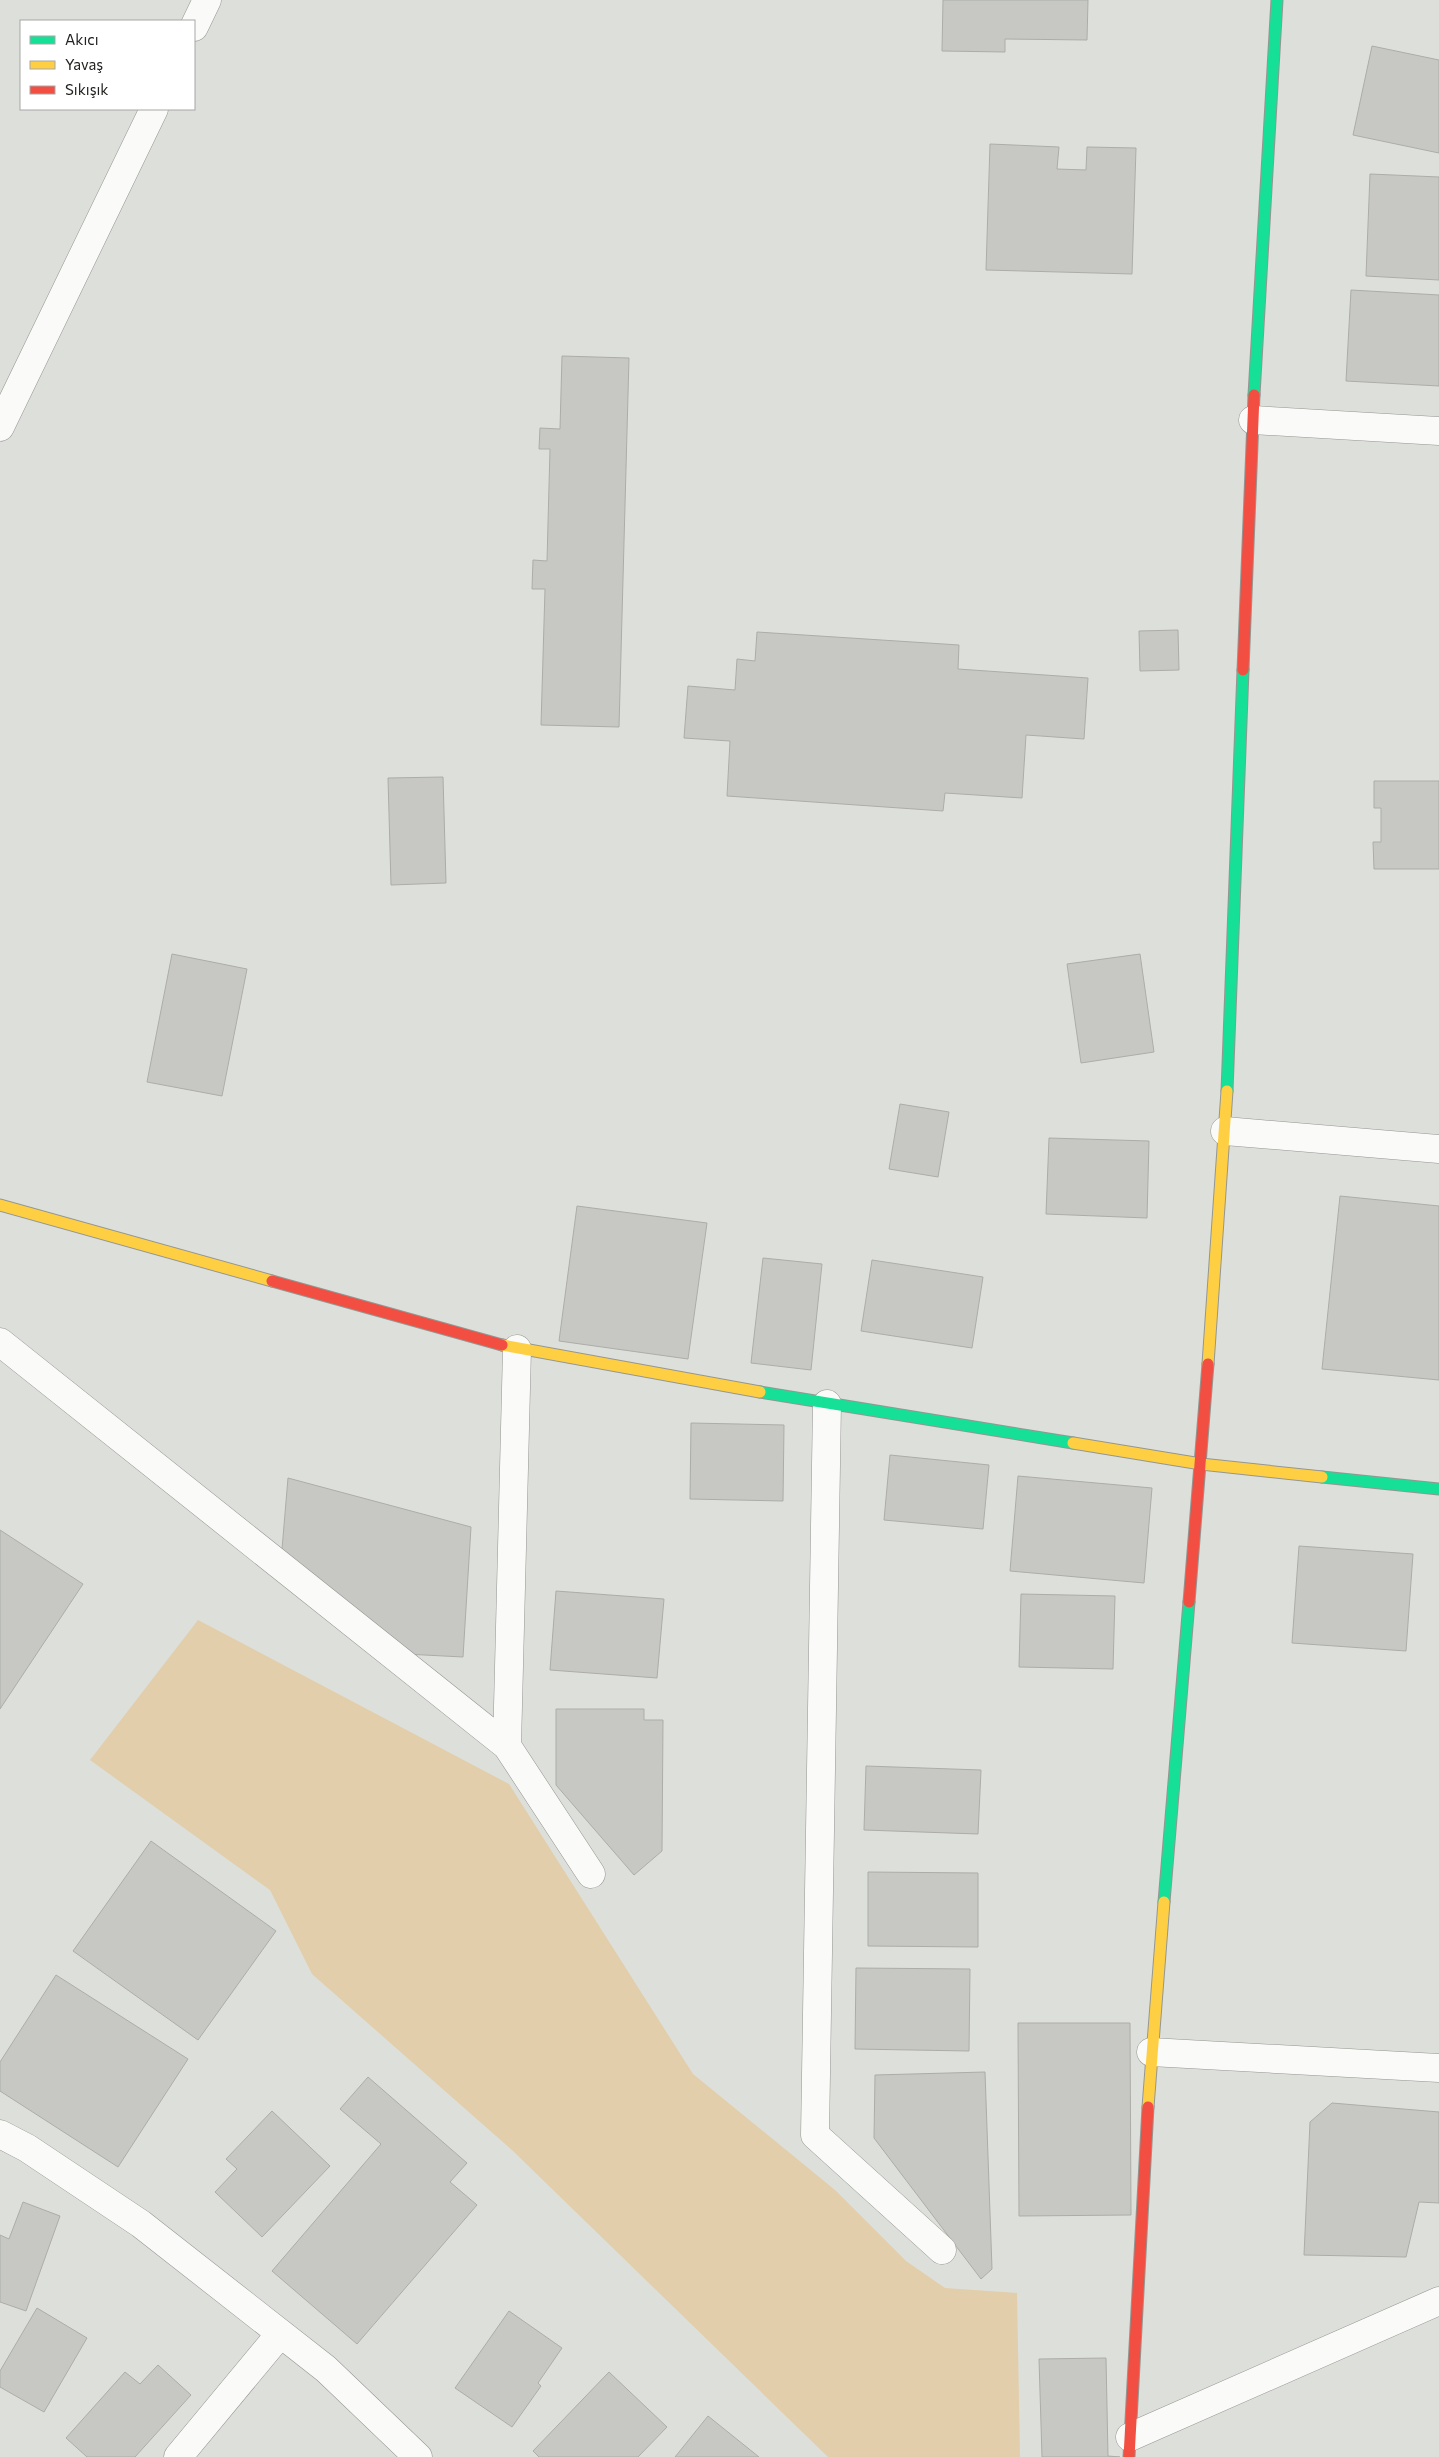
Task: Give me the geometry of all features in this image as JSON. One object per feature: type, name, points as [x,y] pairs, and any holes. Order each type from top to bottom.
[{"type":"street","points":[[195,25],[207,0]]},
{"type":"street","points":[[1277,0],[1253,420],[1225,1131],[1201,1464],[1151,2052],[1130,2447],[1439,2301]]},
{"type":"street","points":[[0,427],[154,110]]},
{"type":"street","points":[[1253,420],[1439,430]]},
{"type":"street","points":[[1225,1131],[1439,1149]]},
{"type":"street","points":[[0,1205],[517,1349],[827,1404],[1201,1464],[1439,1489]]},
{"type":"street","points":[[0,1342],[506,1746],[592,1874]]},
{"type":"street","points":[[506,1746],[517,1349]]},
{"type":"street","points":[[827,1404],[815,2135],[942,2250]]},
{"type":"street","points":[[1151,2052],[1439,2068]]},
{"type":"street","points":[[0,2134],[27,2148],[141,2224],[326,2369],[418,2457]]},
{"type":"street","points":[[178,2457],[280,2334]]},
{"type":"shaded area","points":[[198,1620],[509,1784],[693,2074],[835,2190],[906,2261],[945,2288],[1017,2293],[1020,2457],[828,2457],[513,2151],[312,1974],[270,1890],[90,1760]]},
{"type":"building","points":[[943,0],[1088,0],[1087,40],[1005,39],[1005,52],[942,51]]},
{"type":"building","points":[[1372,46],[1439,60],[1439,153],[1353,135]]},
{"type":"building","points":[[990,144],[1059,147],[1057,169],[1086,170],[1087,147],[1136,148],[1132,274],[986,270]]},
{"type":"building","points":[[1370,174],[1439,177],[1439,280],[1366,276]]},
{"type":"building","points":[[1351,290],[1439,295],[1439,386],[1346,381]]},
{"type":"building","points":[[562,356],[629,358],[619,727],[541,725],[545,589],[532,589],[533,560],[547,561],[550,449],[539,449],[540,428],[560,429]]},
{"type":"building","points":[[1178,630],[1179,670],[1140,671],[1139,631]]},
{"type":"building","points":[[757,632],[959,645],[958,669],[1088,678],[1084,739],[1026,735],[1022,798],[945,793],[943,811],[727,796],[730,741],[684,738],[688,686],[735,690],[737,659],[755,661]]},
{"type":"building","points":[[443,777],[446,883],[391,885],[388,778]]},
{"type":"building","points":[[1374,781],[1439,781],[1439,869],[1374,869],[1373,842],[1381,842],[1381,808],[1374,808]]},
{"type":"building","points":[[172,954],[247,969],[222,1096],[147,1082]]},
{"type":"building","points":[[1140,954],[1154,1052],[1081,1063],[1067,964]]},
{"type":"building","points":[[900,1104],[949,1112],[938,1177],[889,1169]]},
{"type":"building","points":[[1049,1138],[1149,1141],[1147,1218],[1046,1214]]},
{"type":"building","points":[[1340,1196],[1439,1206],[1439,1380],[1322,1369]]},
{"type":"building","points":[[577,1206],[707,1223],[688,1359],[559,1341]]},
{"type":"building","points":[[763,1258],[822,1264],[811,1370],[751,1363]]},
{"type":"building","points":[[872,1260],[983,1277],[972,1348],[861,1331]]},
{"type":"building","points":[[691,1423],[784,1425],[783,1501],[690,1499]]},
{"type":"building","points":[[890,1455],[989,1465],[983,1529],[884,1520]]},
{"type":"building","points":[[1018,1476],[1152,1488],[1144,1583],[1010,1571]]},
{"type":"building","points":[[288,1478],[471,1527],[463,1657],[405,1654],[281,1561]]},
{"type":"building","points":[[0,1530],[83,1584],[0,1709]]},
{"type":"building","points":[[1299,1546],[1413,1554],[1406,1651],[1292,1643]]},
{"type":"building","points":[[556,1591],[664,1599],[657,1678],[550,1670]]},
{"type":"building","points":[[1021,1594],[1115,1596],[1113,1669],[1019,1667]]},
{"type":"building","points":[[556,1709],[644,1709],[644,1720],[663,1720],[662,1851],[634,1875],[556,1785]]},
{"type":"building","points":[[866,1766],[981,1770],[978,1834],[864,1830]]},
{"type":"building","points":[[151,1841],[276,1931],[198,2040],[73,1951]]},
{"type":"building","points":[[868,1872],[978,1873],[978,1947],[868,1946]]},
{"type":"building","points":[[856,1968],[970,1969],[969,2051],[855,2049]]},
{"type":"building","points":[[56,1975],[188,2059],[118,2167],[0,2091],[0,2062]]},
{"type":"building","points":[[1018,2023],[1130,2023],[1131,2215],[1019,2216]]},
{"type":"building","points":[[985,2072],[992,2269],[981,2279],[874,2138],[875,2075]]},
{"type":"building","points":[[368,2077],[467,2163],[450,2182],[477,2205],[357,2344],[272,2271],[381,2144],[340,2109]]},
{"type":"building","points":[[1332,2103],[1439,2112],[1439,2203],[1419,2202],[1406,2257],[1304,2255],[1310,2122]]},
{"type":"building","points":[[272,2111],[330,2166],[262,2237],[215,2192],[237,2169],[226,2159]]},
{"type":"building","points":[[23,2202],[60,2216],[26,2311],[0,2302],[0,2235],[9,2239]]},
{"type":"building","points":[[37,2308],[87,2338],[44,2412],[0,2387],[0,2371]]},
{"type":"building","points":[[509,2311],[562,2348],[538,2383],[541,2386],[512,2427],[455,2388]]},
{"type":"building","points":[[1106,2358],[1108,2456],[1120,2457],[1042,2457],[1039,2359]]},
{"type":"building","points":[[158,2365],[191,2395],[135,2457],[87,2457],[66,2438],[125,2372],[140,2384]]},
{"type":"building","points":[[609,2372],[667,2427],[638,2457],[539,2457],[533,2451]]},
{"type":"building","points":[[708,2416],[759,2457],[675,2457]]},
{"type":"traffic: fast","points":[[1254,395],[1277,0]]},
{"type":"traffic: fast","points":[[1227,1091],[1243,670]]},
{"type":"traffic: fast","points":[[760,1392],[1073,1443]]},
{"type":"traffic: fast","points":[[1322,1477],[1439,1489]]},
{"type":"traffic: fast","points":[[1164,1902],[1189,1602]]},
{"type":"traffic: slow","points":[[1208,1364],[1227,1091]]},
{"type":"traffic: slow","points":[[0,1205],[272,1281]]},
{"type":"traffic: slow","points":[[502,1345],[760,1392]]},
{"type":"traffic: slow","points":[[1073,1443],[1201,1464],[1322,1477]]},
{"type":"traffic: slow","points":[[1148,2107],[1164,1902]]},
{"type":"traffic: jam","points":[[1243,670],[1254,395]]},
{"type":"traffic: jam","points":[[272,1281],[502,1345]]},
{"type":"traffic: jam","points":[[1189,1602],[1208,1364]]},
{"type":"traffic: jam","points":[[1129,2457],[1148,2107]]}]
